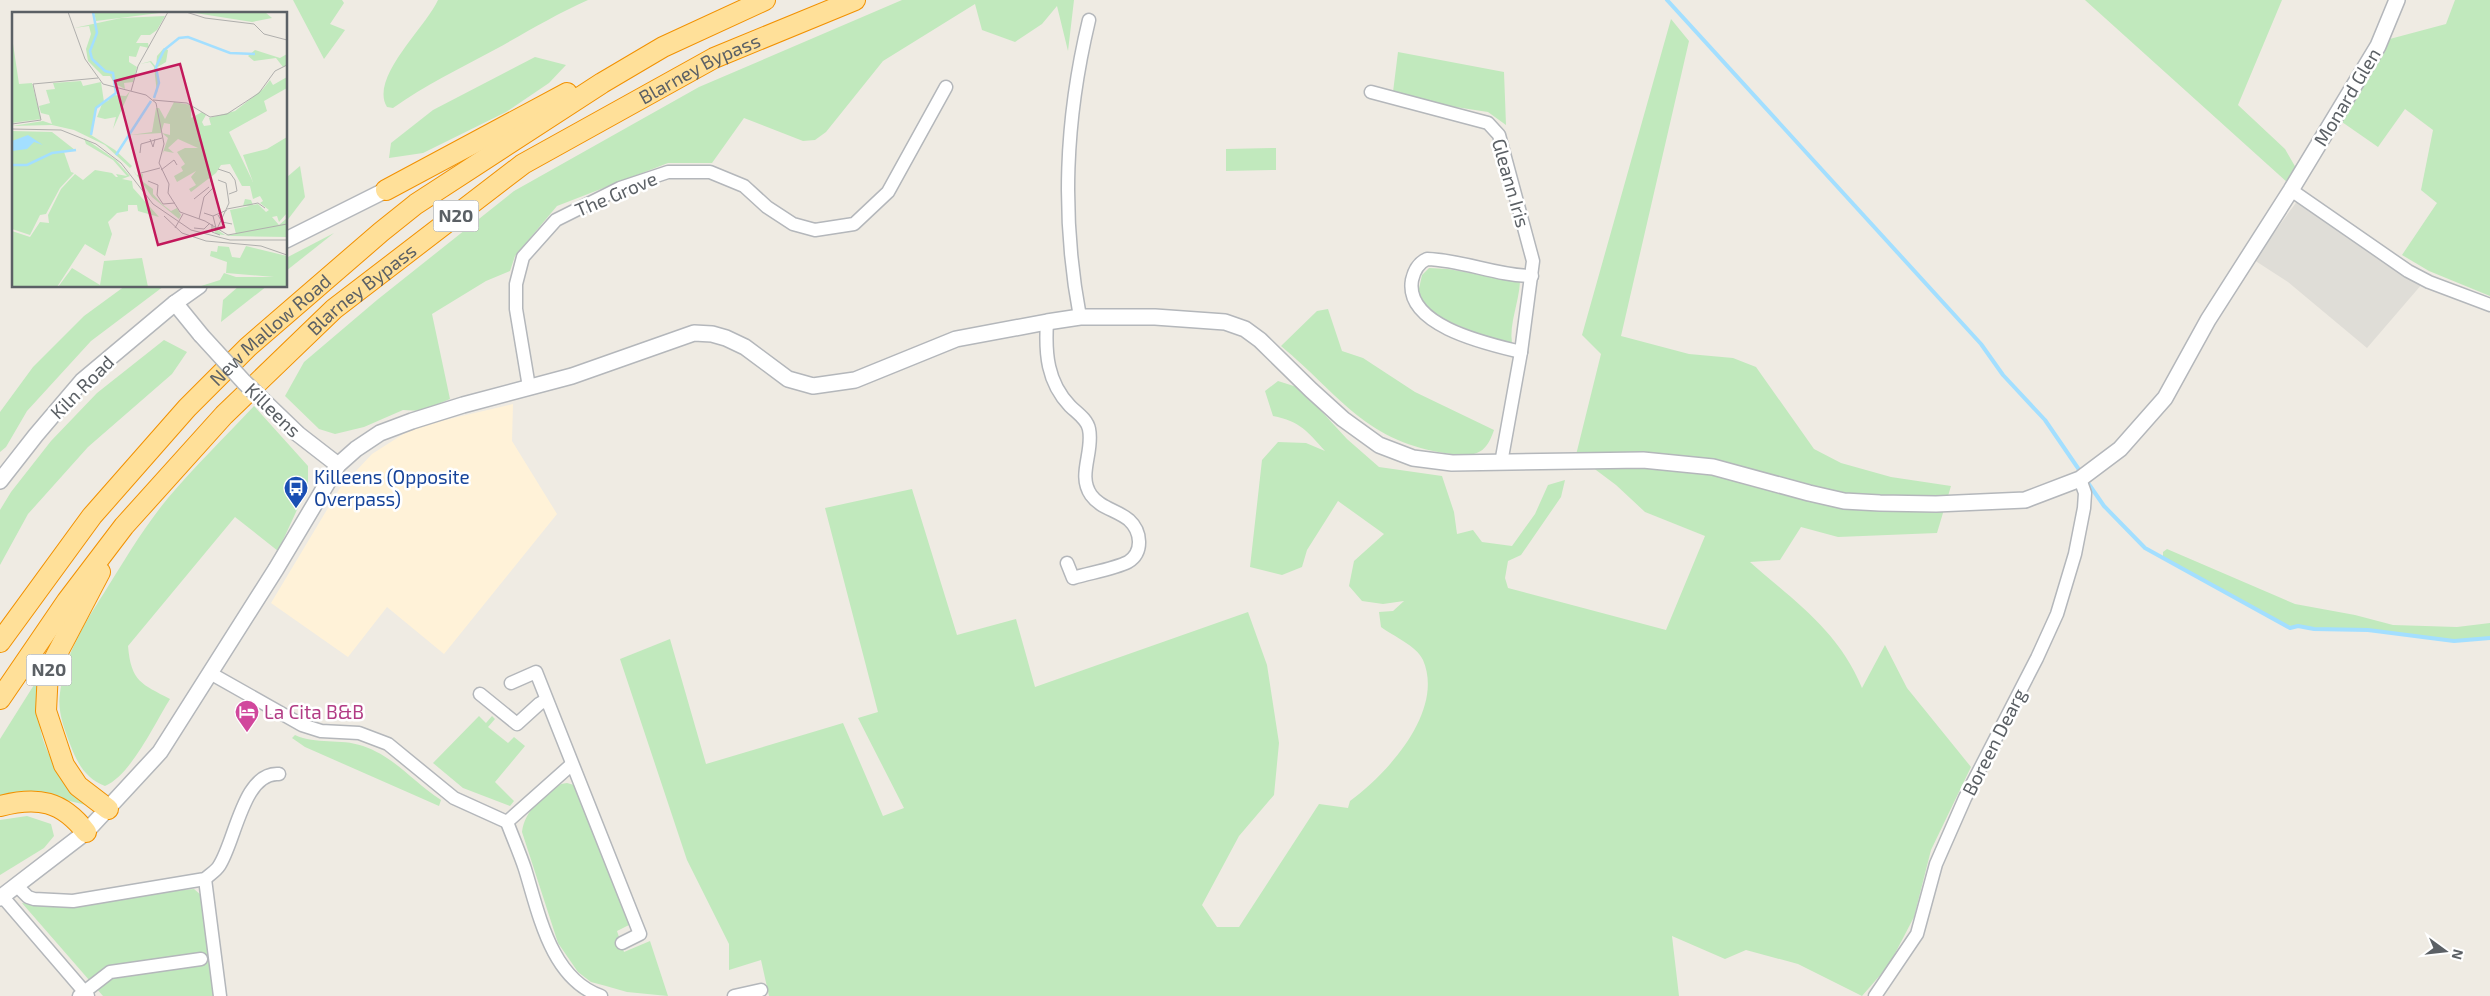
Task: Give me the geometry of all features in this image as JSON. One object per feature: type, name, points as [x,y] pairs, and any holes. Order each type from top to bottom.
[{"type":"highway","name":"Blarney Bypass","points":[[602,83],[663,47],[766,0]]},
{"type":"highway","name":"Blarney Bypass","points":[[124,526],[230,409],[334,309],[523,164],[714,58],[855,0]]},
{"type":"highway","name":"N20","points":[[386,190],[561,95],[602,83]]},
{"type":"highway","name":"New Mallow Road","points":[[0,642],[92,516],[187,408],[248,347],[416,204],[602,83]]},
{"type":"highway","name":"N20","points":[[0,699],[62,608],[124,526]]},
{"type":"highway","name":"N20","points":[[108,809],[78,786],[64,765],[46,711],[48,671],[124,526]]},
{"type":"highway","points":[[0,806],[28,802],[52,805],[73,815],[86,832]]},
{"type":"street","name":"Monard Glen","points":[[338,465],[380,433],[463,405],[572,376],[694,333],[712,334],[745,347],[788,379],[813,386],[855,380],[956,339],[1080,317],[1155,317],[1225,322],[1245,329],[1260,340],[1330,407],[1379,445],[1413,458],[1452,463],[1643,460],[1713,467],[1836,499],[1880,503],[1942,504],[2025,500],[2084,476],[2120,449],[2165,398],[2208,320],[2291,190],[2378,46],[2396,1]]},
{"type":"street","points":[[1080,317],[1069,244],[1067,195],[1073,98],[1089,20]]},
{"type":"street","name":"The Grove","points":[[529,388],[516,310],[516,284],[523,257],[556,220],[620,188],[668,172],[710,172],[744,186],[768,207],[793,224],[815,230],[854,224],[888,192],[946,87]]},
{"type":"street","name":"Gleann Iris","points":[[1371,92],[1488,123],[1499,135],[1533,261],[1521,352],[1501,463]]},
{"type":"street","points":[[288,239],[386,190]]},
{"type":"street","points":[[2291,190],[2408,271],[2429,282],[2490,305]]},
{"type":"street","points":[[1521,352],[1492,346],[1444,326],[1424,315],[1416,304],[1411,290],[1412,278],[1416,267],[1427,259],[1441,260],[1517,276],[1532,276]]},
{"type":"street","name":"Kiln Road","points":[[0,481],[36,434],[82,381],[175,303],[196,288]]},
{"type":"street","name":"Killeens","points":[[175,303],[244,382],[298,434],[338,465]]},
{"type":"street","points":[[1047,322],[1045,349],[1057,391],[1088,426],[1091,443],[1084,474],[1085,484],[1091,496],[1102,505],[1129,520],[1137,530],[1140,542],[1136,554],[1128,562],[1073,578],[1067,563]]},
{"type":"street","points":[[201,960],[110,972],[83,995],[1,897],[86,832],[160,752],[338,465]]},
{"type":"street","name":"Boreen Dearg","points":[[1875,996],[1917,934],[1936,864],[1965,798],[2038,658],[2057,614],[2075,554],[2084,508],[2084,476]]},
{"type":"street","points":[[511,683],[536,672],[571,766],[640,934],[622,943]]},
{"type":"street","points":[[210,673],[302,725],[321,730],[359,733],[388,744],[454,798],[508,822],[542,924],[554,952],[569,975],[591,992],[601,996]]},
{"type":"street","points":[[480,694],[516,724],[546,700]]},
{"type":"street","points":[[508,822],[571,766]]},
{"type":"street","points":[[16,885],[28,897],[34,899],[73,901],[205,880],[219,866],[237,820],[254,787],[267,775],[279,774]]},
{"type":"street","points":[[205,880],[220,996]]},
{"type":"street","points":[[734,996],[761,990]]},
{"type":"shaded area","points":[[2298,200],[2422,284],[2367,348],[2288,282],[2254,260]]},
{"type":"shaded area","points":[[513,404],[512,441],[557,514],[444,654],[387,607],[348,657],[271,603],[340,488],[372,454],[408,431],[436,422]]},
{"type":"green space","points":[[293,0],[342,0],[344,3],[330,24],[345,30],[324,59]]},
{"type":"green space","points":[[438,0],[588,0],[443,77],[393,108],[387,107],[384,95],[386,82],[392,68]]},
{"type":"green space","points":[[902,0],[1074,0],[1068,51],[1057,6],[1042,24],[1015,42],[982,30],[975,4],[883,61],[826,132],[815,140],[803,141],[744,118],[712,163],[668,163],[557,206],[515,256],[510,271],[486,281],[432,314],[450,399],[422,411],[403,410],[364,427],[335,434],[319,429],[285,396],[304,362],[377,300],[514,191],[699,87]]},
{"type":"green space","points":[[2085,0],[2282,0],[2238,105],[2285,149],[2296,168],[2288,183]]},
{"type":"green space","points":[[2455,0],[2490,0],[2490,296],[2429,271],[2402,255],[2437,203],[2421,190],[2433,130],[2405,109],[2378,147],[2342,122],[2346,114],[2344,113],[2386,40],[2446,24]]},
{"type":"green space","points":[[1671,19],[1689,41],[1621,336],[1689,354],[1733,358],[1756,367],[1814,449],[1841,463],[1891,477],[1951,486],[1937,533],[1838,537],[1801,527],[1780,560],[1750,562],[1799,604],[1828,633],[1841,649],[1862,688],[1885,645],[1907,688],[1971,767],[1931,850],[1914,917],[1889,965],[1862,996],[1798,964],[1746,950],[1725,959],[1672,936],[1679,996],[769,996],[761,960],[729,970],[729,944],[687,860],[620,659],[670,639],[706,764],[843,723],[883,816],[904,808],[858,718],[878,712],[825,508],[912,489],[957,635],[1016,619],[1035,687],[1248,612],[1267,665],[1279,743],[1274,795],[1239,836],[1202,905],[1217,927],[1239,927],[1319,804],[1348,808],[1350,801],[1380,775],[1409,740],[1426,700],[1428,680],[1420,655],[1416,650],[1381,627],[1379,612],[1393,611],[1404,601],[1383,604],[1362,601],[1349,586],[1354,561],[1384,534],[1338,501],[1307,550],[1302,567],[1282,575],[1250,567],[1262,460],[1278,442],[1306,443],[1325,451],[1303,428],[1290,421],[1273,416],[1265,391],[1278,381],[1300,388],[1347,439],[1379,467],[1442,476],[1454,512],[1457,534],[1473,530],[1482,542],[1512,546],[1535,514],[1548,485],[1565,480],[1561,497],[1521,555],[1508,561],[1505,578],[1508,588],[1666,630],[1705,536],[1645,512],[1616,485],[1576,455],[1601,354],[1582,335]]},
{"type":"green space","points":[[1398,52],[1504,72],[1506,125],[1488,112],[1423,102],[1393,92]]},
{"type":"green space","points":[[535,57],[566,65],[549,83],[506,112],[423,153],[389,158],[391,143],[433,110]]},
{"type":"green space","points":[[1276,148],[1276,170],[1226,171],[1226,149]]},
{"type":"green space","points":[[300,166],[305,197],[288,219],[288,176]]},
{"type":"green space","points":[[334,233],[288,269],[288,257]]},
{"type":"green space","points":[[1429,268],[1448,269],[1520,282],[1512,328],[1512,343],[1506,345],[1440,318],[1428,309],[1418,293],[1422,275]]},
{"type":"green space","points":[[122,288],[161,288],[91,341],[27,411],[6,447],[0,452],[0,412],[33,367],[84,316]]},
{"type":"green space","points":[[237,288],[264,288],[221,322],[223,300]]},
{"type":"green space","points":[[1328,309],[1342,351],[1363,358],[1415,392],[1494,430],[1483,449],[1473,454],[1460,455],[1422,448],[1397,440],[1357,415],[1281,346],[1317,311]]},
{"type":"green space","points":[[164,340],[187,352],[172,374],[88,447],[28,514],[0,565],[0,510],[11,492],[51,441],[97,393]]},
{"type":"green space","points":[[254,406],[308,466],[308,486],[278,551],[235,517],[128,646],[135,675],[145,685],[170,699],[133,760],[115,780],[105,786],[87,775],[79,764],[65,732],[59,706],[66,666],[76,640],[134,544],[159,509],[189,474]]},
{"type":"green space","points":[[2167,549],[2295,604],[2355,615],[2393,625],[2457,627],[2490,623],[2490,638],[2454,641],[2368,630],[2314,629],[2284,625],[2163,558],[2163,552]]},
{"type":"green space","points":[[44,669],[39,716],[44,742],[63,777],[90,806],[41,794],[0,797],[0,739]]},
{"type":"green space","points":[[479,716],[486,723],[492,716],[495,719],[488,727],[508,743],[514,737],[525,746],[495,782],[514,801],[510,806],[463,788],[433,763]]},
{"type":"green space","points":[[295,735],[311,740],[346,742],[374,751],[394,763],[441,800],[439,806],[305,747],[292,738]]},
{"type":"green space","points":[[561,784],[574,785],[629,925],[617,931],[624,952],[650,941],[668,996],[627,992],[591,982],[578,972],[558,943],[522,832],[527,816],[536,804]]},
{"type":"green space","points":[[27,816],[51,824],[54,836],[44,848],[0,875],[0,820]]},
{"type":"green space","points":[[194,889],[202,896],[217,996],[103,996],[22,903],[32,904]]},
{"type":"waterway","points":[[1667,0],[1981,344],[2003,375],[2045,420],[2082,474]]},
{"type":"waterway","points":[[2086,480],[2104,506],[2145,548],[2290,628],[2298,626],[2314,629],[2368,630],[2454,641],[2490,638]]},
{"type":"place","name":"Killeens (Opposite Overpass)","points":[[296,509]]},
{"type":"place","name":"La Cita B&B","points":[[247,733]]}]
